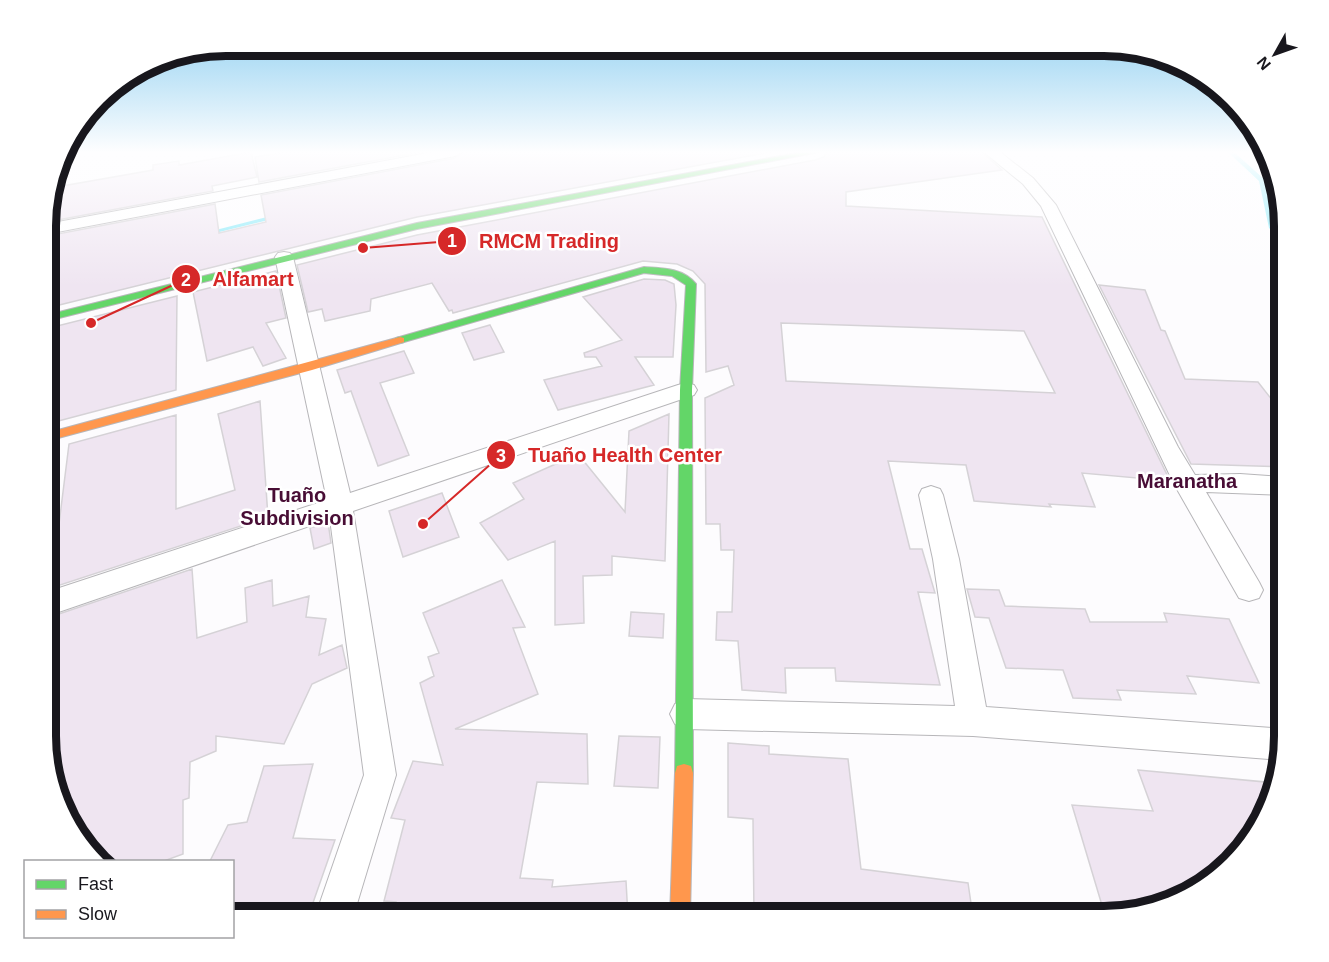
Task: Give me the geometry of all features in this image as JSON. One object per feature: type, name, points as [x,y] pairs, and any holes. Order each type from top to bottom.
[{"type":"street","points":[[56,227],[217,197]]},
{"type":"street","points":[[56,316],[284,257],[417,226],[574,197]]},
{"type":"street","points":[[1041,197],[1048,205],[1186,484],[1249,590]]},
{"type":"street","points":[[284,257],[340,504],[380,775],[338,906]]},
{"type":"street","points":[[56,434],[308,366],[644,270],[668,271],[685,277],[691,284],[692,298],[686,390],[686,714],[680,906]]},
{"type":"street","points":[[56,601],[686,390]]},
{"type":"street","points":[[1186,484],[1273,486]]},
{"type":"street","points":[[931,495],[946,560],[973,721]]},
{"type":"street","points":[[686,714],[973,721],[1273,744]]},
{"type":"building","points":[[58,197],[181,197],[56,220]]},
{"type":"building","points":[[261,197],[527,197],[417,217],[56,306],[56,234],[215,204],[219,233],[266,222]]},
{"type":"building","points":[[619,197],[846,197],[846,206],[1042,217],[1170,481],[1082,473],[1095,507],[1049,504],[1051,507],[974,501],[966,465],[888,461],[910,549],[922,549],[935,593],[918,592],[940,685],[836,681],[835,668],[785,668],[786,693],[742,690],[738,641],[716,640],[717,612],[732,612],[734,550],[721,550],[720,524],[706,524],[705,398],[734,385],[728,366],[706,372],[705,284],[693,271],[677,264],[643,261],[453,313],[452,310],[449,311],[432,283],[371,299],[370,311],[325,321],[322,309],[308,312],[297,265],[417,235]],"holes":[[[781,323],[1024,331],[1055,393],[786,381]]]},
{"type":"building","points":[[276,271],[286,318],[266,323],[286,358],[263,366],[253,347],[207,361],[193,292]]},
{"type":"building","points":[[644,279],[665,280],[674,284],[676,305],[673,357],[635,357],[654,385],[558,410],[544,380],[602,366],[596,357],[585,357],[584,353],[622,340],[583,297]]},
{"type":"building","points":[[1099,285],[1145,290],[1161,330],[1165,331],[1185,379],[1258,382],[1273,401],[1273,467],[1191,464]]},
{"type":"building","points":[[177,296],[176,390],[56,422],[56,326]]},
{"type":"building","points":[[490,325],[504,352],[474,360],[462,333]]},
{"type":"building","points":[[404,351],[414,373],[380,383],[409,455],[378,466],[351,391],[345,393],[337,370]]},
{"type":"building","points":[[260,401],[268,517],[56,586],[56,548],[69,444],[176,415],[176,509],[235,490],[218,414]]},
{"type":"building","points":[[669,414],[665,561],[612,556],[612,575],[583,576],[584,623],[555,625],[555,541],[508,560],[480,523],[524,499],[513,483],[578,454],[625,512],[629,431]]},
{"type":"building","points":[[442,493],[459,537],[403,557],[389,511]]},
{"type":"building","points":[[328,522],[331,543],[314,549],[310,528]]},
{"type":"building","points":[[192,569],[197,638],[247,622],[245,588],[272,580],[273,606],[309,596],[306,617],[326,619],[319,655],[342,645],[347,668],[312,684],[284,744],[216,736],[216,751],[190,762],[189,798],[183,800],[183,854],[167,860],[109,860],[84,831],[68,801],[61,780],[56,747],[56,615]]},
{"type":"building","points":[[502,580],[525,627],[513,628],[538,694],[455,729],[587,734],[588,784],[537,782],[520,878],[553,880],[552,887],[626,881],[627,906],[395,906],[396,902],[384,901],[405,820],[391,818],[413,761],[443,765],[420,683],[434,676],[428,657],[439,653],[423,613]]},
{"type":"building","points":[[967,589],[999,590],[1005,606],[1085,609],[1090,622],[1167,622],[1164,613],[1229,619],[1259,683],[1187,676],[1196,694],[1117,690],[1121,700],[1073,698],[1063,670],[1006,668],[989,618],[975,617]]},
{"type":"building","points":[[631,612],[664,614],[663,638],[629,636]]},
{"type":"building","points":[[619,736],[660,737],[658,788],[614,786]]},
{"type":"building","points":[[728,743],[769,746],[769,754],[848,759],[861,869],[968,883],[971,906],[754,906],[753,819],[728,817]]},
{"type":"building","points":[[313,764],[293,838],[335,840],[312,906],[234,906],[234,860],[210,860],[228,825],[247,822],[264,766]]},
{"type":"building","points":[[1138,770],[1267,782],[1251,821],[1238,840],[1224,857],[1198,878],[1179,889],[1147,901],[1102,906],[1072,805],[1153,811]]},
{"type":"waterway","points":[[1266,197],[1273,229]]},
{"type":"waterway","points":[[207,233],[275,217]]},
{"type":"traffic: fast","points":[[56,316],[417,226],[574,197]]},
{"type":"traffic: fast","points":[[400,340],[644,270],[675,274],[691,284],[686,390],[684,773]]},
{"type":"traffic: slow","points":[[56,435],[400,340]]},
{"type":"traffic: slow","points":[[680,906],[684,773]]},
{"type":"place","name":"RMCM Trading","points":[[363,248]]},
{"type":"place","name":"Alfamart","points":[[91,323]]},
{"type":"place","name":"Tuaño Health Center","points":[[423,524]]},
{"type":"district","name":"Maranatha","points":[[1187,481]]},
{"type":"district","name":"Tuaño Subdivision","points":[[297,506]]}]
